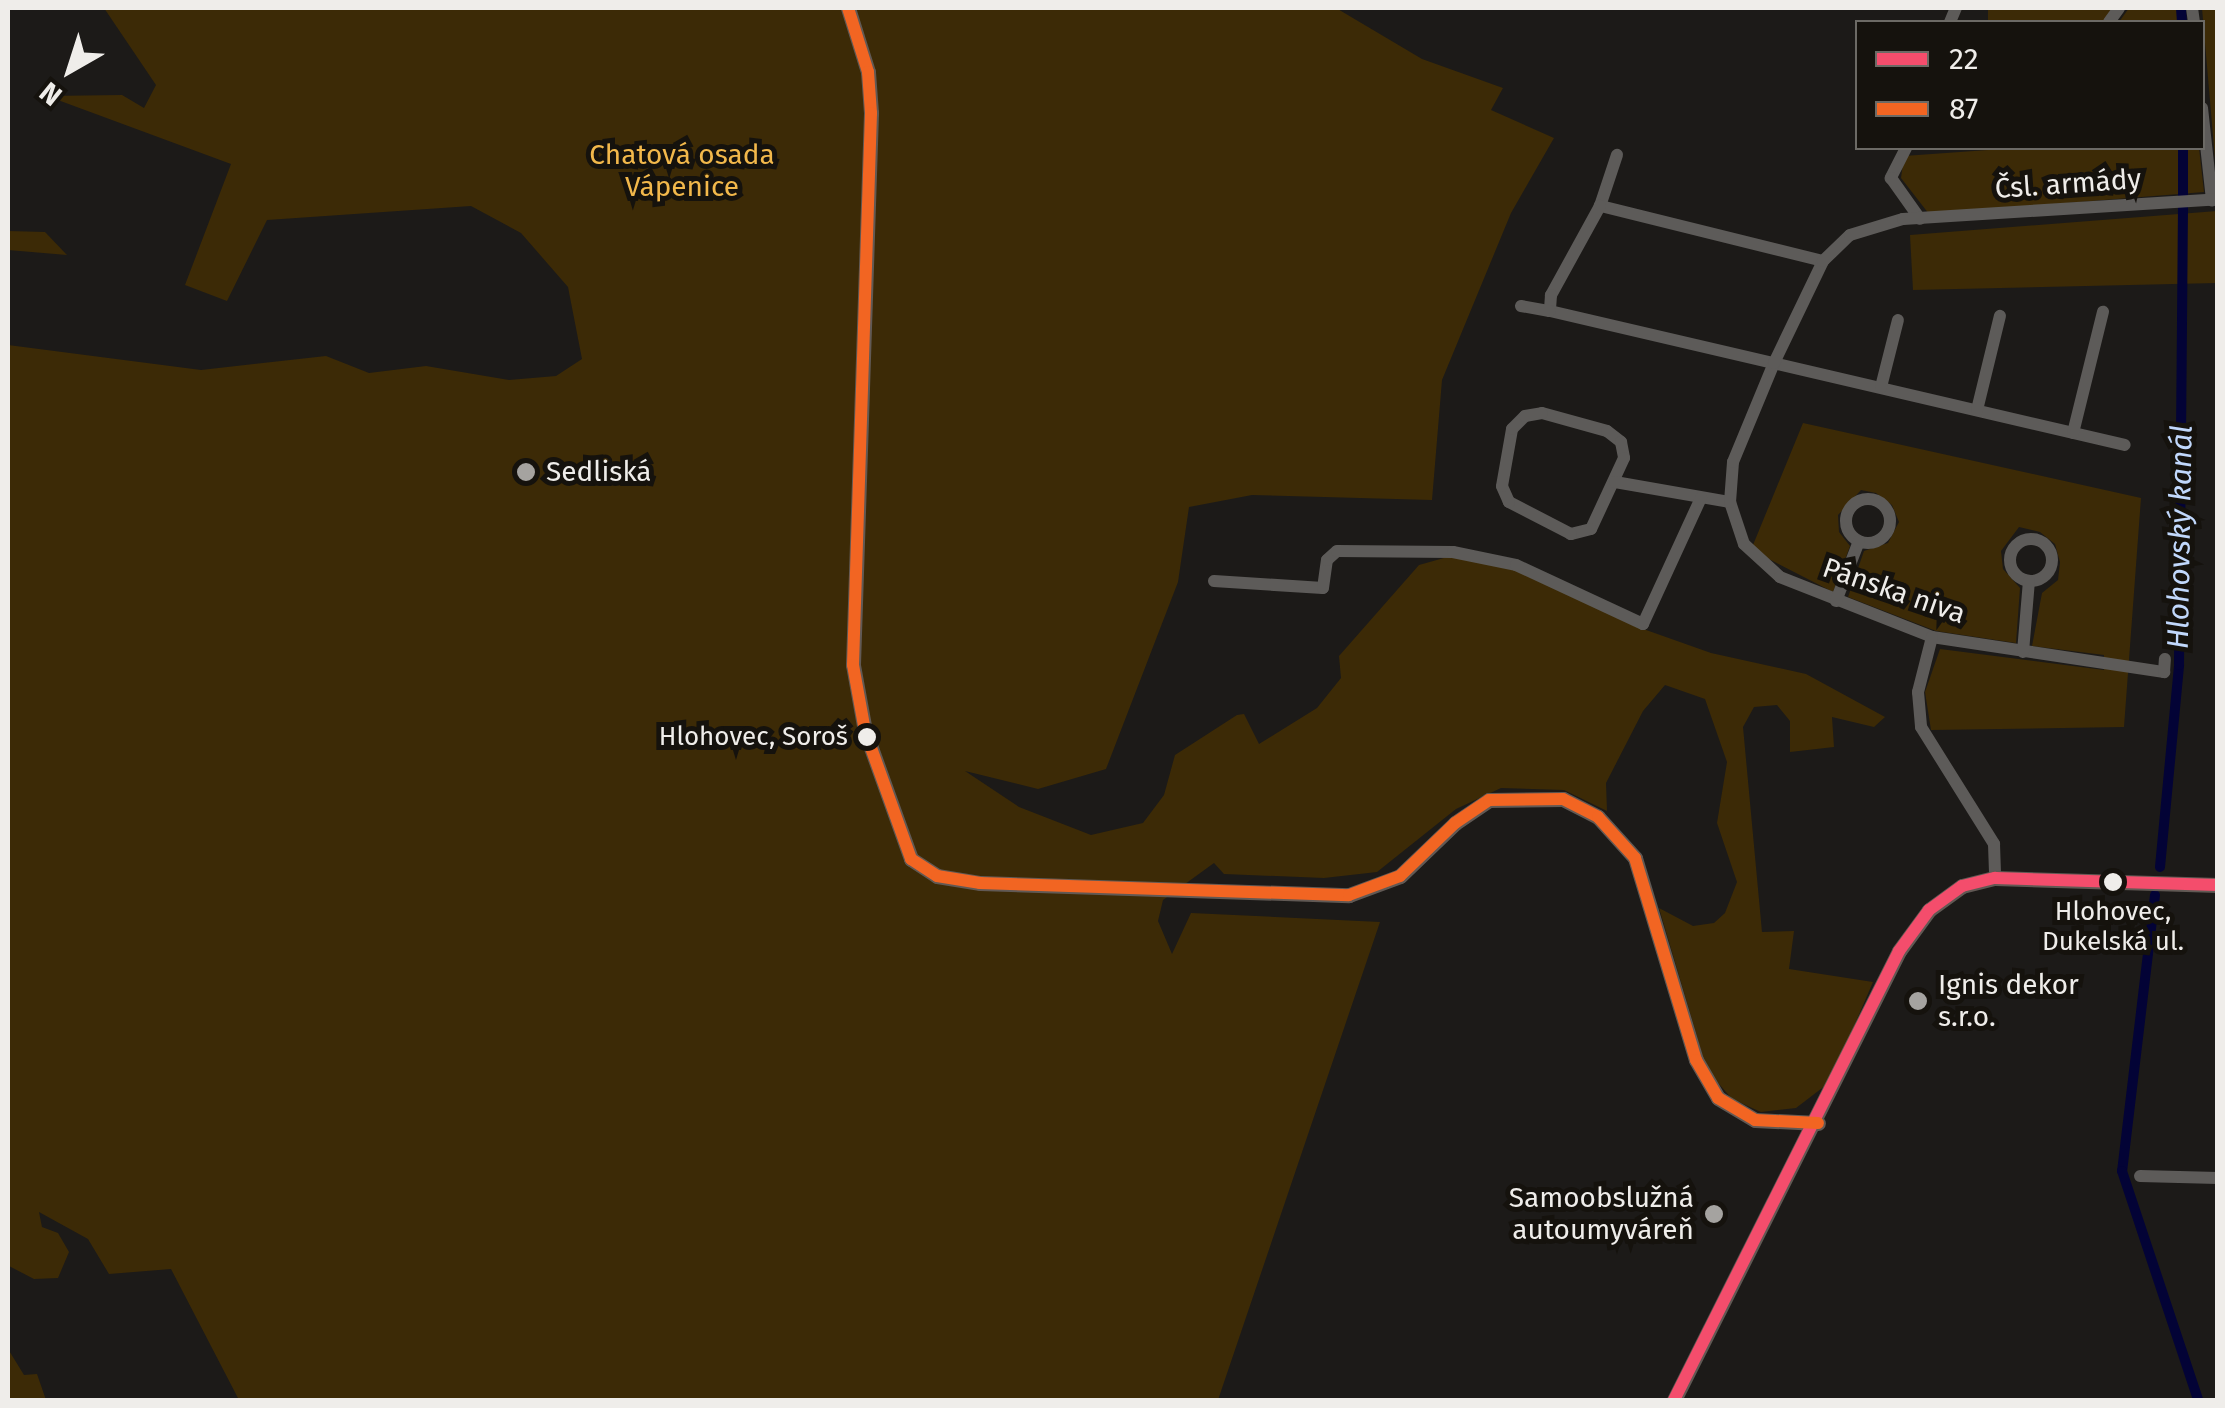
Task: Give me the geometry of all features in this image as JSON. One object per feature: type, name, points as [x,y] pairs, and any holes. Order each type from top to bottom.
[{"type":"main road","points":[[848,8],[868,72],[870,113],[853,665],[866,731],[911,859],[936,876],[980,883],[1348,895],[1400,876],[1455,823],[1489,800],[1556,797],[1598,816],[1635,858],[1696,1060],[1718,1098],[1755,1120],[1818,1123]]},
{"type":"main road","points":[[1674,1400],[1818,1123],[1910,932],[1950,893],[1995,878],[2218,885]]},
{"type":"street","points":[[2205,129],[2215,200]]},
{"type":"street","points":[[1905,150],[1892,178],[1897,195],[1922,220]]},
{"type":"street","points":[[1550,311],[1551,294],[1600,206],[1617,155]]},
{"type":"street","points":[[1615,482],[1730,502],[1732,463],[1774,362],[1823,261],[1850,235],[1885,222],[1897,195]]},
{"type":"street","name":"Čsl. armády","points":[[1885,222],[2215,200]]},
{"type":"street","points":[[1600,206],[1823,261]]},
{"type":"street","points":[[1521,306],[2125,445]]},
{"type":"street","points":[[2073,432],[2103,312]]},
{"type":"street","points":[[1977,410],[2000,316]]},
{"type":"street","points":[[1882,387],[1898,320]]},
{"type":"street","points":[[1542,413],[1608,431],[1621,442],[1624,458],[1615,482],[1590,528],[1571,534],[1509,502],[1502,486],[1512,429],[1525,416],[1542,413]]},
{"type":"street","points":[[1214,581],[1323,588],[1327,560],[1337,551],[1421,556],[1453,552],[1516,565],[1643,624],[1701,498]]},
{"type":"street","name":"Pánska niva","points":[[1730,502],[1744,544],[1759,561],[1836,601],[1932,637],[2164,672],[2165,659]]},
{"type":"street","points":[[1836,601],[1859,542]]},
{"type":"street","points":[[2022,652],[2028,581]]},
{"type":"street","points":[[1932,637],[1918,692],[1922,727],[1994,844],[1995,878]]},
{"type":"street","points":[[2140,1176],[2218,1178]]},
{"type":"green space","name":"Chatová osada Vápenice","points":[[104,8],[1336,8],[1422,59],[1503,88],[1491,110],[1554,138],[1511,213],[1442,380],[1432,500],[1252,495],[1189,507],[1178,582],[1106,769],[1038,789],[965,771],[1019,807],[1091,835],[1143,823],[1164,795],[1175,755],[1237,715],[1244,714],[1259,744],[1317,708],[1341,678],[1339,656],[1419,565],[1451,556],[1530,573],[1632,625],[1711,653],[1806,674],[1885,717],[1874,727],[1832,717],[1834,747],[1790,752],[1790,721],[1777,705],[1754,707],[1743,727],[1762,932],[1794,931],[1789,969],[1873,982],[1830,1082],[1796,1108],[1761,1112],[1732,1099],[1707,1070],[1659,908],[1693,926],[1714,923],[1725,913],[1737,882],[1717,823],[1727,762],[1705,699],[1665,685],[1643,711],[1606,783],[1607,811],[1564,790],[1501,788],[1456,809],[1377,872],[1324,878],[1224,874],[1214,863],[1163,900],[1158,921],[1172,954],[1191,913],[1380,922],[1218,1400],[239,1400],[171,1269],[109,1274],[88,1239],[39,1212],[42,1227],[58,1233],[69,1252],[58,1278],[34,1279],[9,1266],[8,345],[201,370],[326,356],[369,373],[426,366],[509,380],[556,376],[582,359],[568,287],[521,233],[471,206],[267,220],[227,301],[185,285],[231,164],[47,96],[122,95],[144,108],[156,85]]},
{"type":"green space","points":[[1988,8],[2111,8],[2111,20],[1988,20]]},
{"type":"green space","points":[[2129,8],[2184,8],[2186,20],[2120,20]]},
{"type":"green space","points":[[2202,8],[2217,8],[2217,182],[2205,20]]},
{"type":"green space","points":[[1988,150],[2199,150],[2204,192],[1929,214],[1901,178],[1904,156]]},
{"type":"green space","points":[[2217,211],[2217,283],[1913,290],[1910,235]]},
{"type":"green space","points":[[8,231],[45,232],[67,255],[8,250]]},
{"type":"green space","points":[[1803,423],[2141,498],[2124,727],[1931,730],[1925,692],[1940,649],[2104,670],[2104,655],[2032,646],[2042,593],[2058,580],[2060,562],[2055,544],[2040,532],[2019,527],[2001,551],[2003,569],[2020,588],[2016,643],[1936,631],[1848,597],[1864,551],[1888,543],[1899,522],[1892,505],[1876,493],[1861,490],[1838,515],[1839,532],[1850,546],[1833,592],[1765,557],[1753,545]]},
{"type":"green space","points":[[8,1349],[24,1375],[37,1374],[46,1400],[8,1400]]},
{"type":"waterway","name":"Hlohovský kanál","points":[[2181,8],[2182,20]]},
{"type":"waterway","name":"Hlohovský kanál","points":[[2183,150],[2183,195]]},
{"type":"waterway","name":"Hlohovský kanál","points":[[2160,867],[2179,665],[2183,207]]},
{"type":"waterway","name":"Hlohovský kanál","points":[[2155,895],[2122,1171],[2198,1400]]},
{"type":"transit line","name":"87","points":[[848,8],[868,72],[871,113],[853,665],[865,731],[911,859],[937,876],[980,883],[1349,895],[1400,876],[1455,823],[1489,800],[1563,799],[1598,817],[1635,858],[1696,1060],[1718,1098],[1755,1120],[1818,1123]]},
{"type":"transit line","name":"22","points":[[1674,1400],[1899,951],[1929,910],[1962,886],[1995,878],[2218,885]]},
{"type":"place","name":"Sedliská","points":[[526,472]]},
{"type":"place","name":"Hlohovec, Soroš","points":[[867,737]]},
{"type":"place","name":"Hlohovec, Dukelská ul.","points":[[2113,882]]},
{"type":"place","name":"Ignis dekor s.r.o.","points":[[1918,1001]]},
{"type":"place","name":"Samoobslužná autoumyváreň","points":[[1714,1214]]}]
